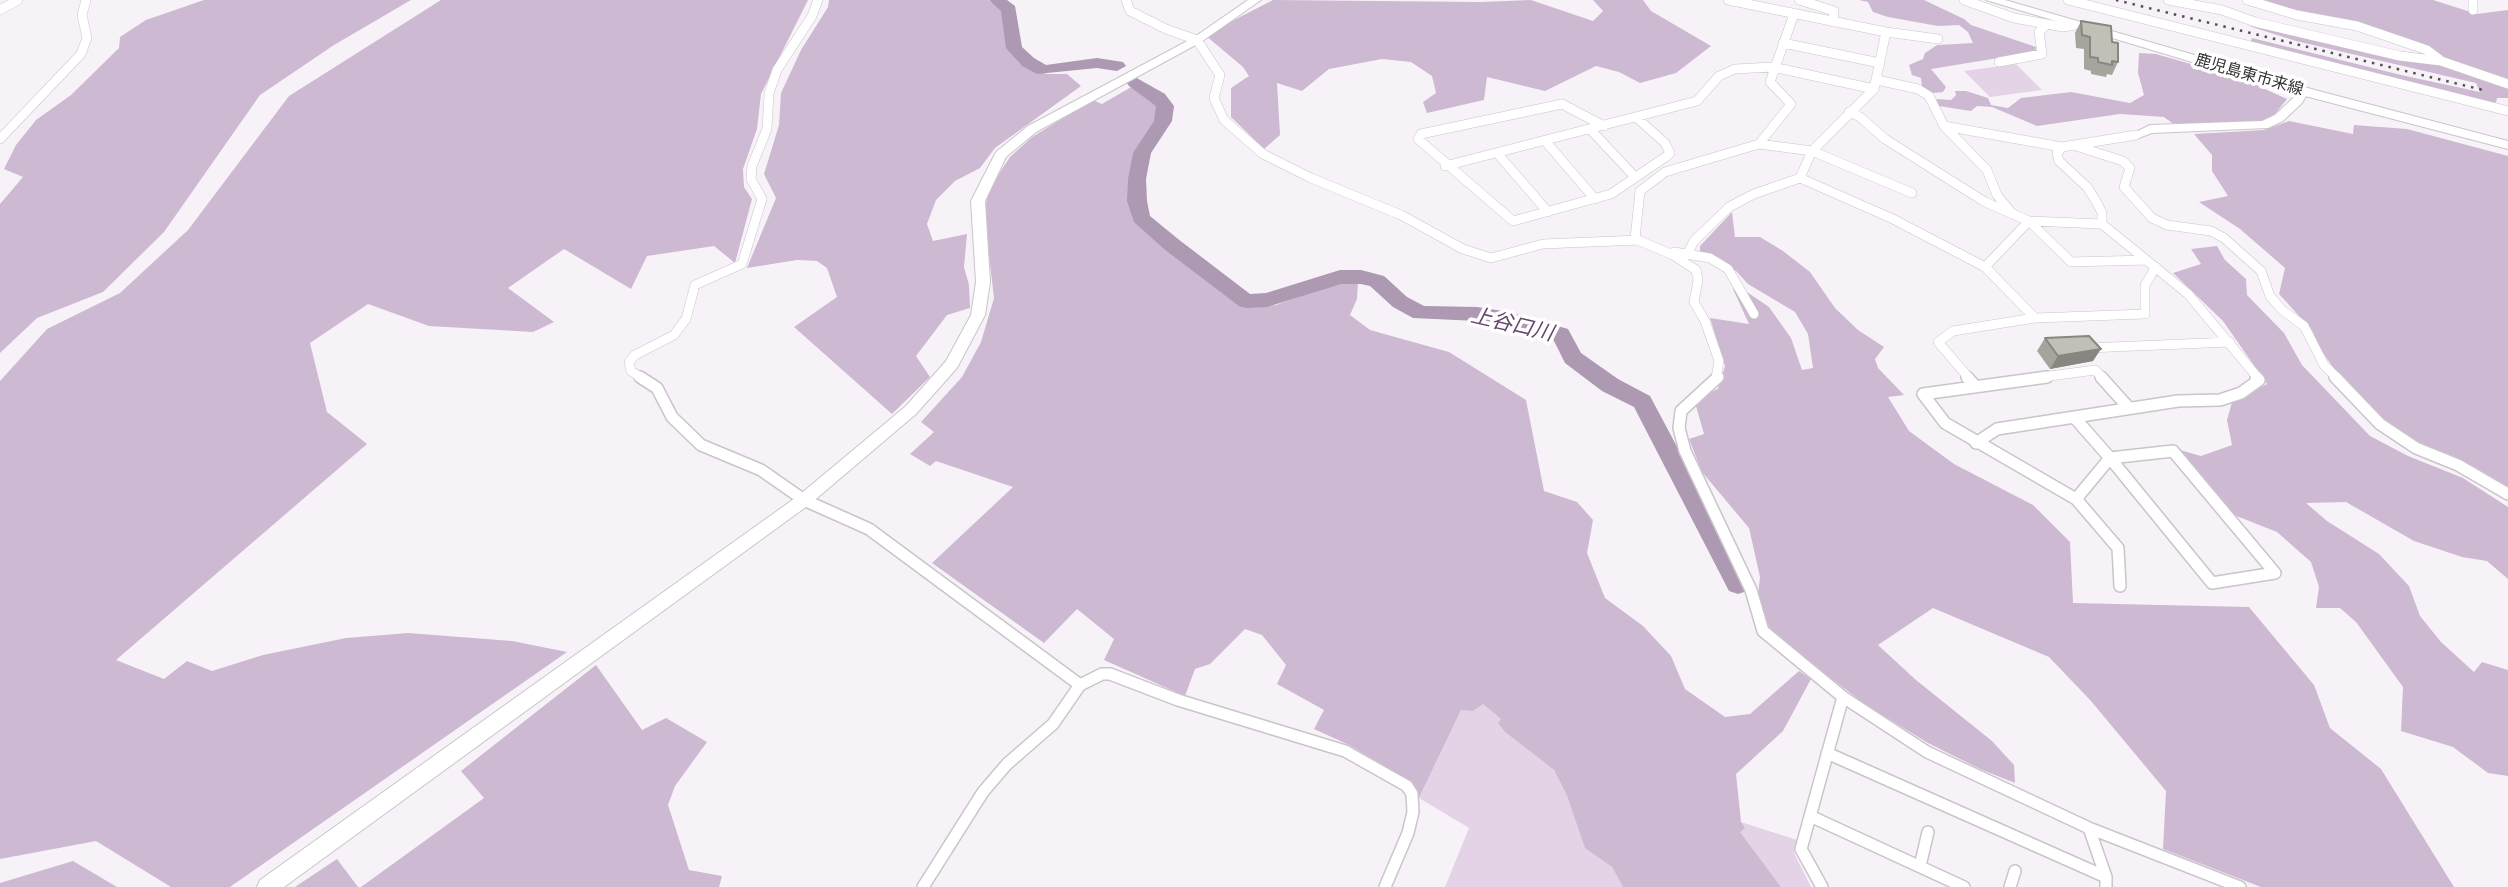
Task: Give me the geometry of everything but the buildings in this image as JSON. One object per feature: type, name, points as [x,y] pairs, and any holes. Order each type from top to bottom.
[{"type":"main road","name":"鹿児島東市来線","points":[[1992,0],[2303,91],[2508,145]]},
{"type":"street","points":[[0,10],[18,0]]},
{"type":"street","points":[[0,139],[81,54],[87,38],[82,15],[86,0]]},
{"type":"street","points":[[818,0],[812,16],[777,70],[769,93],[767,128],[751,166],[751,180],[762,199],[742,264],[695,285],[686,319],[674,335],[635,355],[629,362],[631,371],[657,388],[672,417],[701,445],[761,470],[804,500],[869,529],[1080,685]]},
{"type":"street","points":[[1126,0],[1130,11],[1166,29],[1197,40],[1220,75],[1214,98],[1224,120],[1263,154],[1311,178],[1401,215],[1463,249],[1491,258],[1543,244],[1635,239],[1686,256],[1710,258],[1728,269],[1754,314]]},
{"type":"street","points":[[267,887],[804,500],[911,410],[952,364],[978,315],[983,282],[978,201],[1001,155],[1019,137],[1062,111],[1197,40],[1255,0]]},
{"type":"street","points":[[1728,0],[1886,32],[1938,39]]},
{"type":"street","points":[[1800,0],[1834,11],[1833,22]]},
{"type":"street","points":[[1964,0],[2014,18],[2063,27],[2075,25]]},
{"type":"street","points":[[2068,0],[2508,111]]},
{"type":"street","points":[[2168,0],[2222,10],[2255,22],[2400,56],[2441,61],[2508,83]]},
{"type":"street","points":[[2247,0],[2297,15],[2357,26],[2427,50],[2441,61]]},
{"type":"street","points":[[2473,0],[2473,10]]},
{"type":"street","points":[[1759,144],[1791,104],[1770,82],[1773,67],[1794,14]]},
{"type":"street","points":[[1999,62],[2042,54],[2039,32],[2047,24]]},
{"type":"street","points":[[1801,177],[1812,151],[1875,85],[1886,32]]},
{"type":"street","points":[[1783,43],[1880,63]]},
{"type":"street","points":[[1445,166],[1697,101],[1719,76],[1735,69],[1773,67],[1875,85],[1918,89],[1928,96],[1944,126],[1987,170],[1997,195],[2013,214]]},
{"type":"street","points":[[1944,126],[2062,147],[2076,146],[2136,135],[2150,129],[2264,125],[2278,118],[2298,100],[2303,91]]},
{"type":"street","points":[[1604,126],[1562,104],[1421,134],[1418,141],[1510,221],[1611,194],[1670,153],[1665,143],[1637,118]]},
{"type":"street","points":[[1849,112],[1860,117],[1885,139],[1985,202],[2029,221],[2071,261],[2146,260]]},
{"type":"street","points":[[1590,129],[1635,177]]},
{"type":"street","points":[[1546,142],[1595,199]]},
{"type":"street","points":[[1635,239],[1640,191],[1665,172],[1759,144],[1812,151],[1912,193]]},
{"type":"street","points":[[2076,146],[2123,161],[2130,168],[2124,187],[2152,218],[2166,225],[2211,231],[2224,238],[2261,271],[2270,296],[2282,310],[2304,326],[2324,365],[2380,424],[2417,448],[2458,465],[2508,495]]},
{"type":"street","points":[[2062,147],[2057,153],[2059,161],[2087,187],[2102,213],[2102,224]]},
{"type":"street","points":[[1497,153],[1548,212]]},
{"type":"street","points":[[1686,256],[1694,241],[1729,207],[1754,194],[1801,177],[1893,219],[1985,267],[2035,318]]},
{"type":"street","points":[[1976,443],[1997,429],[2178,401],[2220,400],[2241,393],[2259,380],[2188,294],[2102,224],[2029,221],[1985,267]]},
{"type":"street","points":[[1635,239],[1673,255],[1696,270],[1698,280],[1694,302],[1719,361],[1718,377],[1681,411],[1679,428],[1685,451],[1751,590],[1763,631],[1843,696],[1927,751],[2090,828],[2240,887]]},
{"type":"street","points":[[1975,386],[1938,342],[1953,331],[2035,318],[2145,314],[2145,285],[2156,267]]},
{"type":"street","points":[[2088,348],[2230,342]]},
{"type":"street","points":[[2120,586],[2118,548],[2076,499],[1945,423],[1923,394],[2095,370],[2129,408]]},
{"type":"street","points":[[2074,417],[2110,458],[2212,583],[2274,573],[2173,451],[2110,458],[2076,499]]},
{"type":"street","points":[[923,887],[959,827],[1007,764],[1053,724],[1080,685],[1102,674],[1110,674],[1229,717],[1293,733],[1345,751],[1407,786],[1412,794],[1413,812],[1408,832],[1385,887]]},
{"type":"street","points":[[1822,887],[1801,849],[1843,696]]},
{"type":"street","points":[[1827,753],[2106,882]]},
{"type":"street","points":[[1810,816],[1964,887]]},
{"type":"street","points":[[2090,828],[2106,882]]},
{"type":"street","points":[[1920,866],[1928,832]]},
{"type":"street","points":[[2010,887],[2015,871]]},
{"type":"shaded area","points":[[204,0],[411,0],[334,45],[260,95],[164,232],[103,292],[37,318],[0,353],[0,204],[23,177],[4,169],[16,145],[36,120],[71,95],[119,48],[120,37],[146,20]]},
{"type":"shaded area","points":[[441,0],[808,0],[761,94],[757,129],[743,169],[744,187],[752,199],[735,263],[714,246],[647,256],[631,289],[564,249],[508,288],[554,322],[533,332],[429,326],[368,304],[310,343],[327,412],[367,444],[116,660],[164,679],[187,661],[212,671],[263,655],[346,638],[408,633],[512,641],[567,652],[230,887],[171,887],[96,841],[0,859],[0,381],[47,329],[120,293],[188,230],[289,96]]},
{"type":"shaded area","points":[[829,0],[988,0],[1003,9],[1008,47],[1019,63],[1047,74],[1067,74],[1081,86],[995,148],[980,168],[955,181],[936,200],[927,224],[933,241],[967,234],[964,267],[969,285],[970,308],[947,315],[916,356],[930,377],[892,414],[794,327],[837,297],[827,268],[817,261],[797,260],[747,268],[776,198],[764,174],[779,125],[781,93],[801,50],[828,7]]},
{"type":"shaded area","points":[[1273,0],[1531,0],[1593,21],[1603,11],[1593,0],[1643,0],[1651,11],[1711,46],[1676,73],[1640,83],[1619,72],[1596,66],[1545,91],[1487,77],[1484,100],[1427,113],[1423,102],[1436,93],[1432,76],[1411,62],[1382,59],[1329,69],[1302,91],[1277,83],[1280,135],[1264,149],[1231,117],[1231,88],[1249,76],[1243,67],[1205,35]]},
{"type":"shaded area","points":[[1859,0],[1924,0],[1971,25],[2036,47],[2035,52],[1931,69],[1946,87],[1943,92],[1933,93],[1922,87],[1921,78],[1912,75],[1909,65],[1923,59],[1925,53],[1937,45],[1973,43],[1968,32],[1959,25],[1938,26],[1888,17],[1873,12],[1868,2]]},
{"type":"shaded area","points":[[2251,0],[2433,0],[2477,14],[2508,10],[2508,82],[2456,64],[2426,49]]},
{"type":"shaded area","points":[[2246,22],[2443,65],[2508,86],[2508,98],[2497,98],[2496,103],[2480,100],[2250,43],[2252,38],[2480,92],[2476,83],[2296,41],[2252,27]]},
{"type":"shaded area","points":[[2139,53],[2156,54],[2243,79],[2287,99],[2275,114],[2258,123],[2172,123],[2164,117],[2120,114],[2037,126],[1992,107],[1977,106],[1971,111],[1939,106],[1936,99],[1951,100],[1956,95],[1955,91],[1966,91],[1988,98],[1991,105],[2008,108],[2021,98],[2071,92],[2130,103],[2144,95],[2138,73]]},
{"type":"shaded area","points":[[2016,64],[2042,90],[1990,97],[1964,71]]},
{"type":"shaded area","points":[[1133,86],[1160,106],[1161,116],[1139,152],[1131,176],[1131,208],[1140,225],[1235,301],[1252,307],[1276,305],[1340,282],[1358,282],[1357,299],[1350,315],[1370,330],[1449,352],[1526,400],[1544,491],[1577,502],[1593,520],[1587,553],[1605,598],[1643,626],[1671,656],[1685,689],[1725,717],[1750,714],[1799,671],[1811,679],[1783,731],[1736,774],[1741,822],[1745,828],[1740,832],[1781,887],[1623,887],[1612,867],[1585,848],[1567,796],[1554,770],[1505,732],[1498,723],[1501,719],[1483,704],[1473,711],[1461,710],[1419,798],[1413,783],[1349,745],[1314,729],[1324,710],[1277,684],[1286,665],[1262,635],[1245,629],[1210,664],[1195,669],[1185,696],[1104,660],[1114,639],[1077,609],[1044,643],[932,563],[1013,487],[936,461],[930,466],[910,454],[934,432],[921,422],[962,377],[981,342],[994,298],[984,212],[990,187],[1010,157],[1032,137],[1093,100],[1102,104]]},
{"type":"shaded area","points":[[2289,121],[2353,134],[2354,125],[2407,129],[2508,156],[2508,488],[2460,459],[2399,434],[2348,388],[2320,349],[2312,330],[2279,294],[2285,268],[2240,229],[2199,202],[2228,196],[2212,171],[2212,155],[2194,134],[2264,130]]},
{"type":"shaded area","points":[[1732,212],[1735,237],[1760,237],[1783,251],[1810,272],[1835,308],[1858,330],[1884,347],[1875,359],[1878,368],[1904,395],[1888,397],[1909,431],[1954,464],[2033,505],[2070,542],[2073,603],[2249,607],[2314,685],[2330,728],[2381,769],[2454,887],[2261,887],[2163,849],[2166,791],[2091,701],[2049,657],[1933,608],[1878,645],[1916,680],[1992,741],[2014,765],[2015,783],[1928,743],[1866,705],[1789,646],[1769,627],[1757,605],[1760,577],[1749,528],[1702,472],[1689,439],[1704,434],[1694,399],[1718,389],[1725,366],[1710,318],[1749,324],[1733,289],[1738,286],[1769,307],[1791,338],[1802,370],[1813,368],[1808,334],[1795,312],[1748,284],[1736,271],[1700,256],[1700,246]]},
{"type":"shaded area","points":[[2217,246],[2225,260],[2246,279],[2247,295],[2284,333],[2302,365],[2370,436],[2408,456],[2463,478],[2508,507],[2508,579],[2487,561],[2462,557],[2414,541],[2346,502],[2306,503],[2327,521],[2379,554],[2409,586],[2420,616],[2441,642],[2474,672],[2482,662],[2508,670],[2508,776],[2488,773],[2453,747],[2401,731],[2403,687],[2356,622],[2340,608],[2316,608],[2319,587],[2311,562],[2277,532],[2234,515],[2176,449],[2201,456],[2232,445],[2227,420],[2232,402],[2267,384],[2223,321],[2173,273],[2201,264],[2191,249]]},
{"type":"shaded area","points":[[596,665],[642,730],[666,718],[707,742],[675,786],[668,805],[689,870],[722,876],[719,887],[361,887],[484,798],[461,771]]},
{"type":"shaded area","points":[[1483,704],[1501,719],[1505,732],[1554,770],[1567,796],[1585,847],[1612,867],[1623,887],[1445,887],[1469,828],[1419,798],[1461,710]]},
{"type":"shaded area","points":[[1741,822],[1797,840],[1794,853],[1811,887],[1781,887],[1739,832]]},
{"type":"shaded area","points":[[337,859],[358,887],[295,887]]},
{"type":"shaded area","points":[[73,861],[117,887],[0,887],[0,883]]},
{"type":"waterway","name":"上谷口川","points":[[997,0],[1009,9],[1014,48],[1028,62],[1043,70],[1097,63],[1117,66]]},
{"type":"waterway","name":"上谷口川","points":[[1135,82],[1159,98],[1165,106],[1163,121],[1142,153],[1137,179],[1137,201],[1141,218],[1171,244],[1246,301],[1267,300],[1340,277],[1361,277],[1377,281],[1400,302],[1420,313],[1477,314],[1509,319],[1561,334],[1573,358],[1610,385],[1642,402],[1738,584]]},
{"type":"railway","points":[[2116,0],[2483,90]]}]
